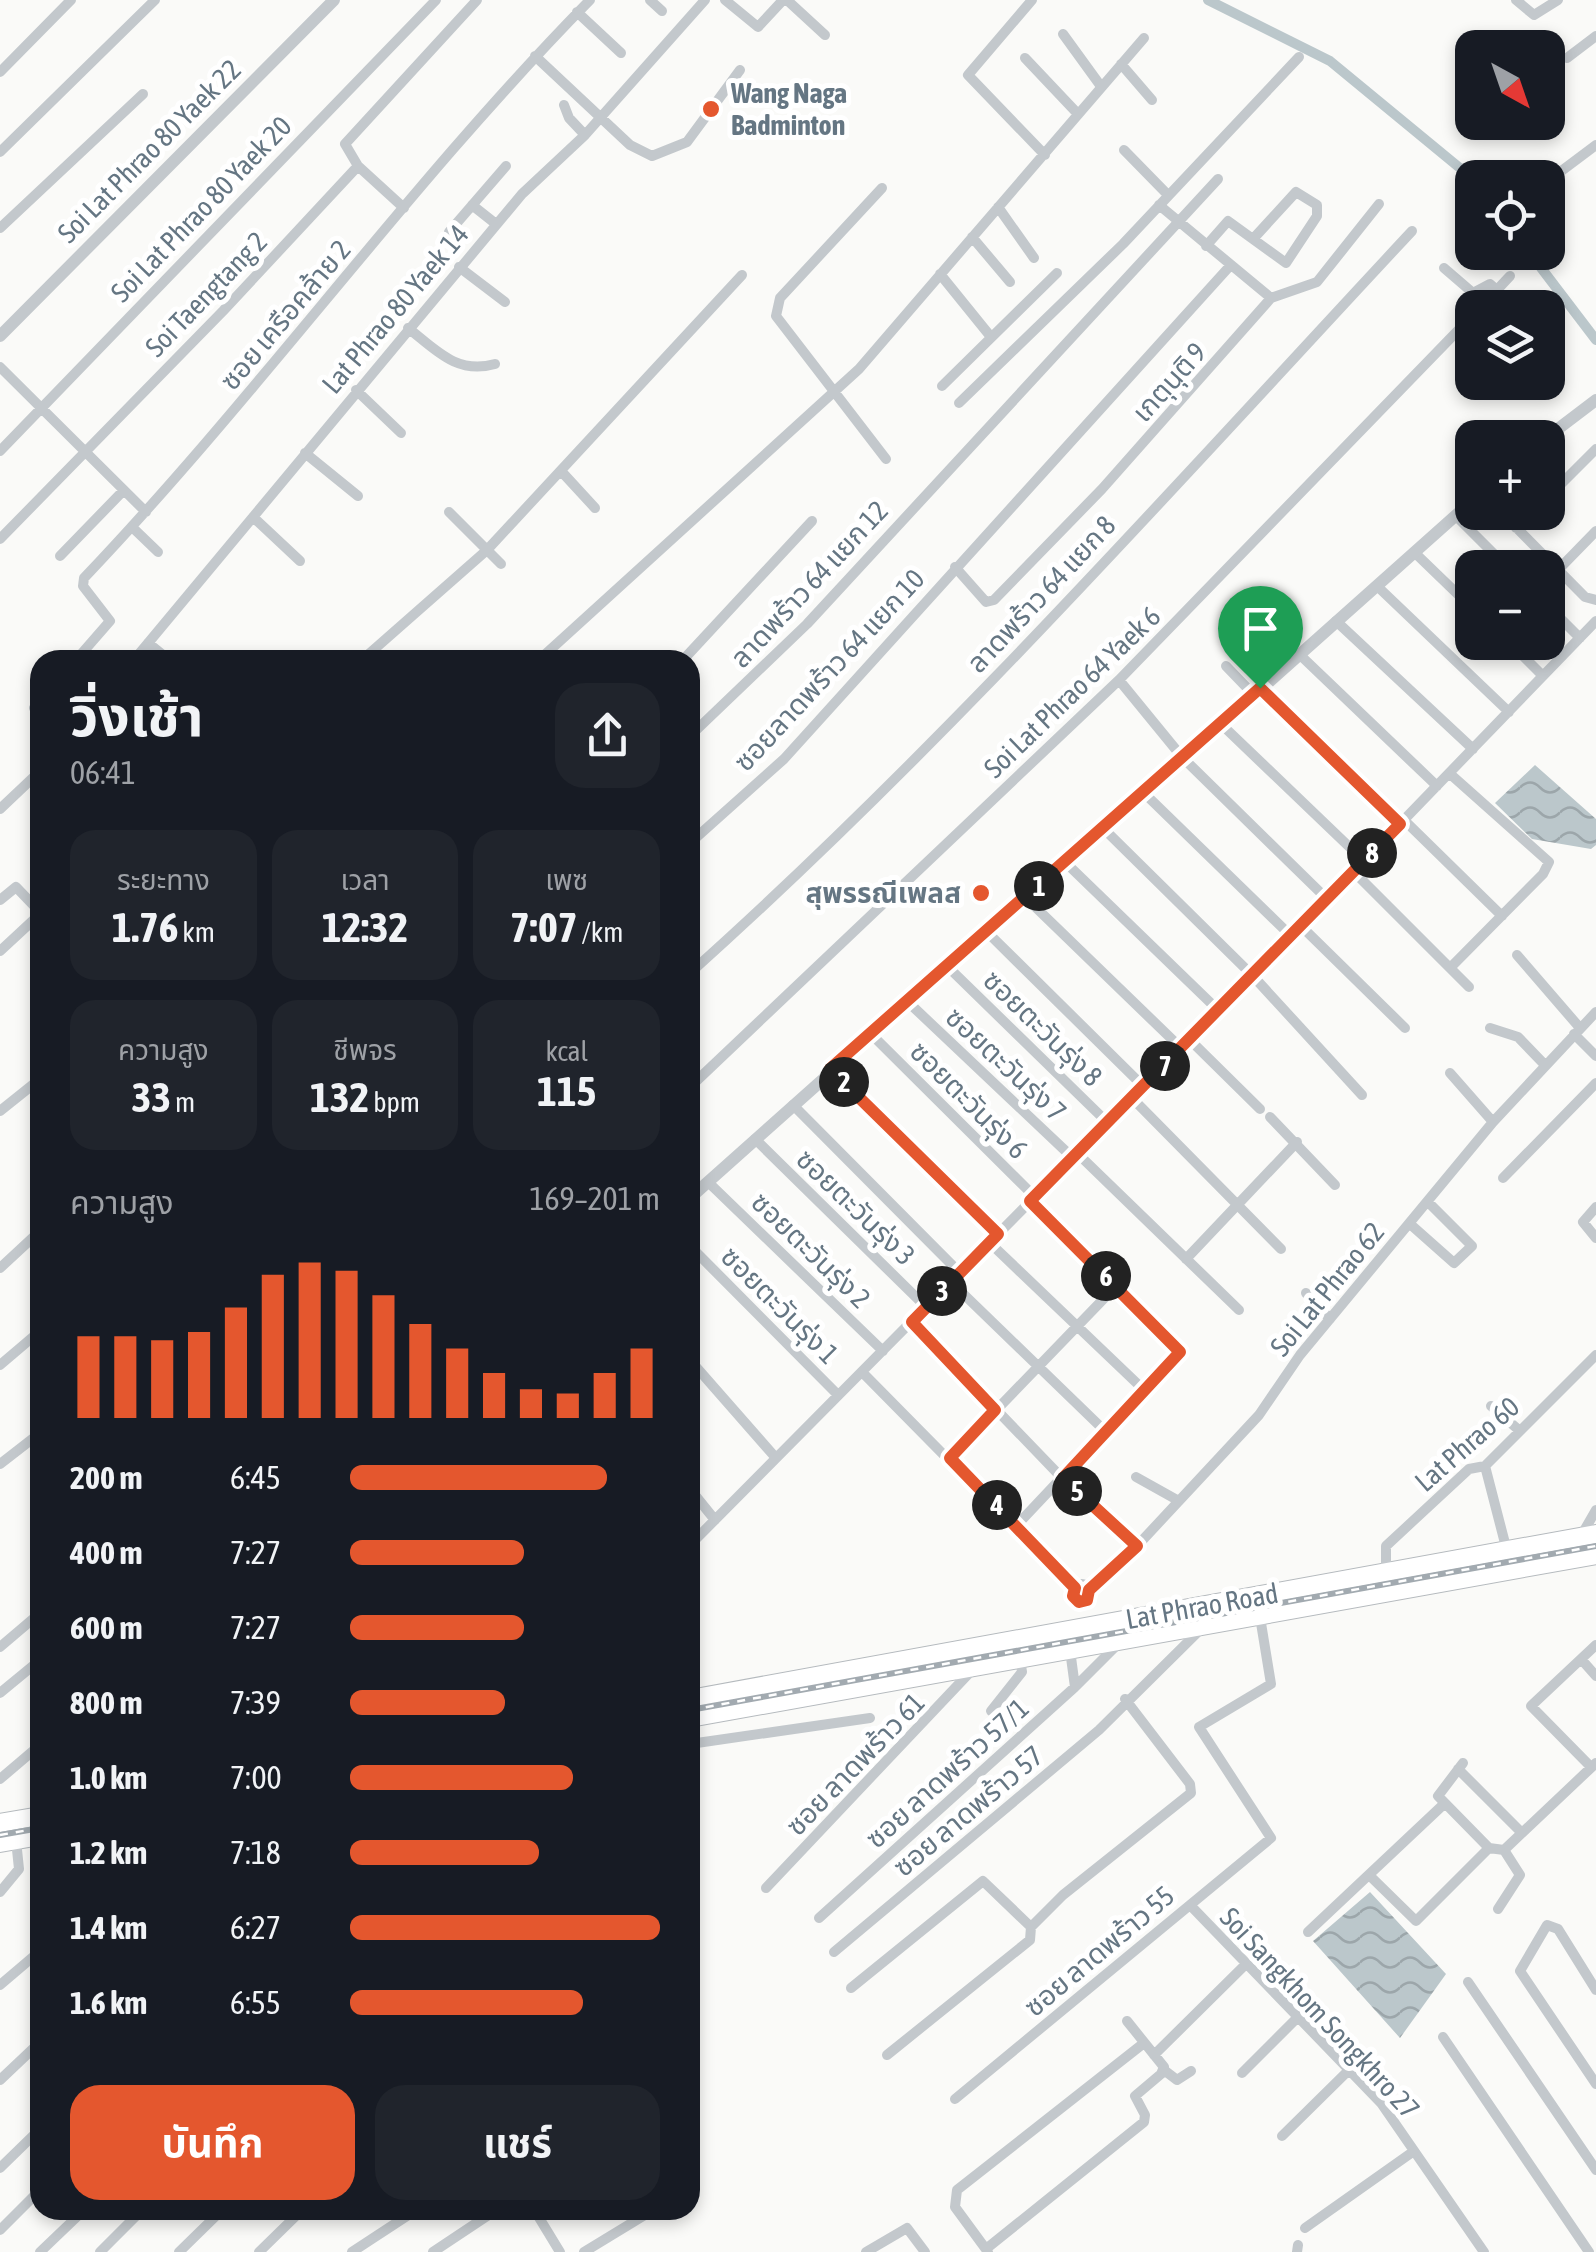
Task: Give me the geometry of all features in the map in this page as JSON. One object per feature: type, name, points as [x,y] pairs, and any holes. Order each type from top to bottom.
[{"type":"main road","name":"Lat Phrao Road","points":[[700,1692],[1087,1627],[1588,1536]]},
{"type":"main road","name":"Lat Phrao Road","points":[[700,1717],[1596,1555]]},
{"type":"main road","points":[[1258,1596],[1260,1616]]},
{"type":"main road","points":[[0,1823],[30,1818]]},
{"type":"street","points":[[0,72],[71,0]]},
{"type":"street","points":[[0,152],[155,0]]},
{"type":"street","name":"Soi Lat Phrao 80 Yaek 22","points":[[0,336],[334,0]]},
{"type":"street","name":"Soi Lat Phrao 80 Yaek 20","points":[[0,451],[436,0]]},
{"type":"street","points":[[404,208],[358,166],[345,144],[478,0]]},
{"type":"street","name":"ซอย เครือคล้าย 2","points":[[84,650],[110,620],[83,586],[84,578],[146,512],[535,56],[590,0]]},
{"type":"street","points":[[650,0],[662,11]]},
{"type":"street","name":"Lat Phrao 80 Yaek 14","points":[[142,650],[496,224],[600,118],[706,0]]},
{"type":"street","points":[[725,0],[758,28],[785,0],[825,35]]},
{"type":"street","points":[[1032,0],[968,75],[1046,155]]},
{"type":"street","points":[[1516,0],[1534,15],[1558,0]]},
{"type":"street","points":[[577,12],[620,53]]},
{"type":"street","points":[[1063,34],[1100,85]]},
{"type":"street","points":[[1567,58],[1596,36]]},
{"type":"street","points":[[559,650],[834,393],[1046,155],[1100,85],[1144,38]]},
{"type":"street","points":[[535,56],[644,154],[666,154],[696,133],[740,70]]},
{"type":"street","points":[[959,402],[1159,206],[1299,57]]},
{"type":"street","points":[[1025,58],[1077,113]]},
{"type":"street","points":[[1120,64],[1152,100]]},
{"type":"street","points":[[0,228],[142,94]]},
{"type":"street","points":[[564,104],[569,118],[585,134]]},
{"type":"street","points":[[1565,168],[1596,145]]},
{"type":"street","points":[[1124,150],[1168,195]]},
{"type":"street","name":"Soi Taengtang 2","points":[[0,539],[358,166]]},
{"type":"street","points":[[450,232],[506,166]]},
{"type":"street","name":"ลาดพร้าว 64 แยก 12","points":[[700,726],[794,636],[1079,334],[1218,179]]},
{"type":"street","points":[[882,188],[777,306],[776,316],[886,459]]},
{"type":"street","points":[[1206,246],[1228,221],[1286,263],[1317,216],[1317,204],[1296,192],[1253,239]]},
{"type":"street","name":"เกตุนุติ 9","points":[[955,567],[986,602],[994,600],[1102,489],[1271,298],[1317,282],[1380,204]]},
{"type":"street","points":[[472,205],[496,224]]},
{"type":"street","points":[[1159,206],[1271,298]]},
{"type":"street","points":[[998,207],[1034,258]]},
{"type":"street","name":"ลาดพร้าว 64 แยก 8","points":[[700,960],[826,850],[1412,231]]},
{"type":"street","points":[[972,238],[1010,282]]},
{"type":"street","points":[[459,267],[505,302]]},
{"type":"street","name":"ซอยลาดพร้าว 64 แยก 10","points":[[700,834],[784,759],[1229,267]]},
{"type":"street","points":[[1444,268],[1464,290]]},
{"type":"street","points":[[942,386],[1057,273]]},
{"type":"street","points":[[940,274],[990,337]]},
{"type":"street","points":[[373,650],[487,550],[742,275]]},
{"type":"street","points":[[1478,290],[1490,284],[1497,290],[1510,276]]},
{"type":"street","points":[[408,328],[462,367],[478,369],[494,364]]},
{"type":"street","name":"Soi Lat Phrao 64 Yaek 6","points":[[700,1078],[1120,680],[1455,334]]},
{"type":"street","points":[[0,367],[146,512]]},
{"type":"street","points":[[356,390],[401,433]]},
{"type":"street","points":[[1565,424],[1596,400]]},
{"type":"street","points":[[1565,480],[1596,448]]},
{"type":"street","points":[[305,453],[358,496]]},
{"type":"street","points":[[560,470],[595,508]]},
{"type":"street","points":[[60,556],[124,490]]},
{"type":"street","points":[[449,512],[501,564]]},
{"type":"street","points":[[253,516],[300,561]]},
{"type":"street","points":[[700,1189],[1336,621],[1382,590],[1414,552],[1455,517]]},
{"type":"street","points":[[692,650],[812,521]]},
{"type":"street","points":[[132,526],[158,552]]},
{"type":"street","points":[[1470,530],[1490,550]]},
{"type":"street","points":[[1518,530],[1538,550]]},
{"type":"street","points":[[1565,563],[1596,531]]},
{"type":"street","points":[[1414,552],[1455,592]]},
{"type":"street","points":[[1565,577],[1585,597],[1596,600]]},
{"type":"street","points":[[1382,590],[1509,712]]},
{"type":"street","points":[[700,1535],[1219,1011],[1354,872],[1398,820],[1437,786],[1596,620]]},
{"type":"street","points":[[1336,621],[1473,749]]},
{"type":"street","points":[[1565,623],[1580,638]]},
{"type":"street","points":[[148,643],[157,650]]},
{"type":"street","points":[[1299,654],[1437,786]]},
{"type":"street","points":[[1527,660],[1543,676]]},
{"type":"street","points":[[1226,666],[1502,916]]},
{"type":"street","points":[[1120,680],[1182,757],[1327,899]]},
{"type":"street","points":[[1221,724],[1364,860]]},
{"type":"street","points":[[1449,773],[1549,862],[1450,968]]},
{"type":"street","points":[[0,809],[30,781]]},
{"type":"street","points":[[1143,792],[1291,936]]},
{"type":"street","points":[[1104,828],[1253,976],[1362,1094]]},
{"type":"street","points":[[1064,862],[1219,1011]]},
{"type":"street","points":[[1354,872],[1469,987]]},
{"type":"street","points":[[0,900],[16,887],[30,902]]},
{"type":"street","points":[[1026,898],[1298,1142],[1335,1185]]},
{"type":"street","points":[[0,951],[30,922]]},
{"type":"street","points":[[1301,926],[1405,1028]]},
{"type":"street","points":[[987,932],[1144,1086]]},
{"type":"street","points":[[1517,956],[1596,1056]]},
{"type":"street","name":"ซอยตะวันรุ่ง 8","points":[[947,966],[1108,1123]]},
{"type":"street","name":"ซอยตะวันรุ่ง 7","points":[[908,1002],[1239,1310]]},
{"type":"street","name":"Soi Lat Phrao 62","points":[[1082,1602],[1089,1598],[1089,1590],[1137,1546],[1260,1415],[1330,1319],[1493,1122],[1596,1012]]},
{"type":"street","points":[[1490,1028],[1528,1044],[1544,1064]]},
{"type":"street","name":"ซอยตะวันรุ่ง 6","points":[[872,1035],[1180,1352],[1145,1390]]},
{"type":"street","points":[[830,1069],[1077,1326],[1145,1390],[1017,1525]]},
{"type":"street","points":[[1450,1073],[1493,1122]]},
{"type":"street","points":[[1503,1178],[1596,1083]]},
{"type":"street","points":[[0,1111],[30,1087]]},
{"type":"street","points":[[1132,1098],[1281,1249]]},
{"type":"street","points":[[793,1105],[960,1273]]},
{"type":"street","name":"ซอยตะวันรุ่ง 3","points":[[755,1139],[926,1307]]},
{"type":"street","points":[[1186,1259],[1298,1142]]},
{"type":"street","name":"ซอยตะวันรุ่ง 2","points":[[708,1182],[883,1351]]},
{"type":"street","points":[[1410,1224],[1454,1264],[1472,1246],[1428,1202]]},
{"type":"street","points":[[1596,1207],[1582,1222],[1596,1238]]},
{"type":"street","points":[[0,1268],[30,1240]]},
{"type":"street","name":"ซอยตะวันรุ่ง 1","points":[[700,1256],[838,1395]]},
{"type":"street","points":[[950,1282],[1106,1432]]},
{"type":"street","points":[[950,1458],[1116,1286]]},
{"type":"street","points":[[1306,1293],[1330,1319]]},
{"type":"street","points":[[912,1322],[1063,1478],[1137,1546]]},
{"type":"street","points":[[0,1365],[30,1340]]},
{"type":"street","name":"Lat Phrao 60","points":[[1386,1573],[1386,1546],[1469,1469],[1485,1466],[1596,1355]]},
{"type":"street","points":[[700,1371],[776,1458]]},
{"type":"street","points":[[862,1372],[1075,1588]]},
{"type":"street","points":[[1491,1406],[1520,1431]]},
{"type":"street","points":[[0,1464],[30,1440]]},
{"type":"street","points":[[1485,1466],[1506,1551]]},
{"type":"street","points":[[1136,1478],[1179,1501]]},
{"type":"street","points":[[700,1501],[715,1520]]},
{"type":"street","points":[[1588,1536],[1596,1510]]},
{"type":"street","points":[[1075,1588],[1082,1585],[1089,1590]]},
{"type":"street","points":[[1075,1588],[1073,1596],[1082,1602],[1087,1627]]},
{"type":"street","name":"ซอย ลาดพร้าว 55","points":[[956,2099],[1271,1838],[1199,1727],[1271,1684],[1260,1616]]},
{"type":"street","points":[[0,1647],[30,1622]]},
{"type":"street","name":"ซอย ลาดพร้าว 57","points":[[834,1952],[1098,1730],[1204,1626]]},
{"type":"street","name":"ซอย ลาดพร้าว 57/1","points":[[820,1918],[1076,1687],[1120,1641]]},
{"type":"street","points":[[1504,1850],[1594,1765],[1531,1706],[1596,1645]]},
{"type":"street","points":[[1070,1650],[1076,1687]]},
{"type":"street","points":[[991,1711],[1022,1672],[1020,1659]]},
{"type":"street","points":[[1580,1659],[1596,1676]]},
{"type":"street","points":[[0,1693],[30,1668]]},
{"type":"street","name":"ซอย ลาดพร้าว 61","points":[[766,1888],[974,1668]]},
{"type":"street","points":[[887,2055],[1030,1940],[1031,1927],[1064,1895],[1191,1792],[1190,1784],[1125,1700]]},
{"type":"street","points":[[700,1743],[870,1718]]},
{"type":"street","points":[[0,1779],[30,1754]]},
{"type":"street","points":[[1498,1909],[1520,1875],[1504,1850],[1489,1848],[1444,1804],[1439,1793],[1461,1766],[1522,1833]]},
{"type":"street","points":[[1308,1932],[1444,1804]]},
{"type":"street","points":[[0,1892],[19,1868],[8,1842]]},
{"type":"street","points":[[1370,1875],[1416,1920],[1489,1848]]},
{"type":"street","points":[[851,1988],[983,1881],[1031,1927]]},
{"type":"street","name":"Soi Sangkhom Songkhro 27","points":[[1190,1905],[1381,2104],[1484,2252]]},
{"type":"street","points":[[1596,1990],[1558,1929],[1550,1924],[1544,1928],[1520,1971],[1596,2084]]},
{"type":"street","points":[[0,1985],[30,1960]]},
{"type":"street","points":[[1154,2054],[1246,1964]]},
{"type":"street","points":[[1468,1982],[1596,2170]]},
{"type":"street","points":[[1242,2073],[1297,2018]]},
{"type":"street","points":[[1127,2021],[1164,2070],[1177,2080],[1191,2072]]},
{"type":"street","points":[[1442,2037],[1588,2252]]},
{"type":"street","points":[[1144,2043],[957,2190],[956,2207],[987,2250],[1144,2122],[1146,2115],[1135,2096],[1164,2070]]},
{"type":"street","points":[[0,2080],[30,2052]]},
{"type":"street","points":[[1282,2136],[1349,2070]]},
{"type":"street","points":[[0,2168],[30,2139]]},
{"type":"street","points":[[1306,2228],[1414,2151]]},
{"type":"street","points":[[0,2230],[30,2200]]},
{"type":"street","points":[[40,2252],[74,2220]]},
{"type":"street","points":[[100,2252],[132,2220]]},
{"type":"street","points":[[179,2252],[212,2220]]},
{"type":"street","points":[[258,2252],[292,2220]]},
{"type":"street","points":[[352,2252],[401,2220]]},
{"type":"street","points":[[433,2252],[478,2220]]},
{"type":"street","points":[[540,2220],[560,2252]]},
{"type":"street","points":[[584,2252],[636,2220]]},
{"type":"street","points":[[866,2252],[907,2228],[925,2252]]},
{"type":"water","points":[[1535,765],[1596,819],[1596,845],[1591,849],[1532,839],[1495,803]]},
{"type":"water","points":[[1370,1892],[1446,1974],[1400,2038],[1313,1941]]},
{"type":"waterway","points":[[1208,0],[1330,61],[1455,164]]},
{"type":"waterway","points":[[1543,270],[1596,340]]},
{"type":"railway","points":[[700,1708],[1596,1546]]},
{"type":"railway","points":[[0,1835],[30,1830]]},
{"type":"place","name":"Wang Naga Badminton","points":[[711,109]]},
{"type":"place","name":"สุพรรณีเพลส","points":[[981,893]]},
{"type":"route","points":[[1260,688],[1400,824],[1030,1201],[1180,1352],[1063,1478],[1137,1546],[1089,1590],[1087,1600],[1079,1602],[1073,1596],[1075,1588],[950,1458],[995,1410],[912,1322],[998,1234],[830,1069],[1260,688]]}]
